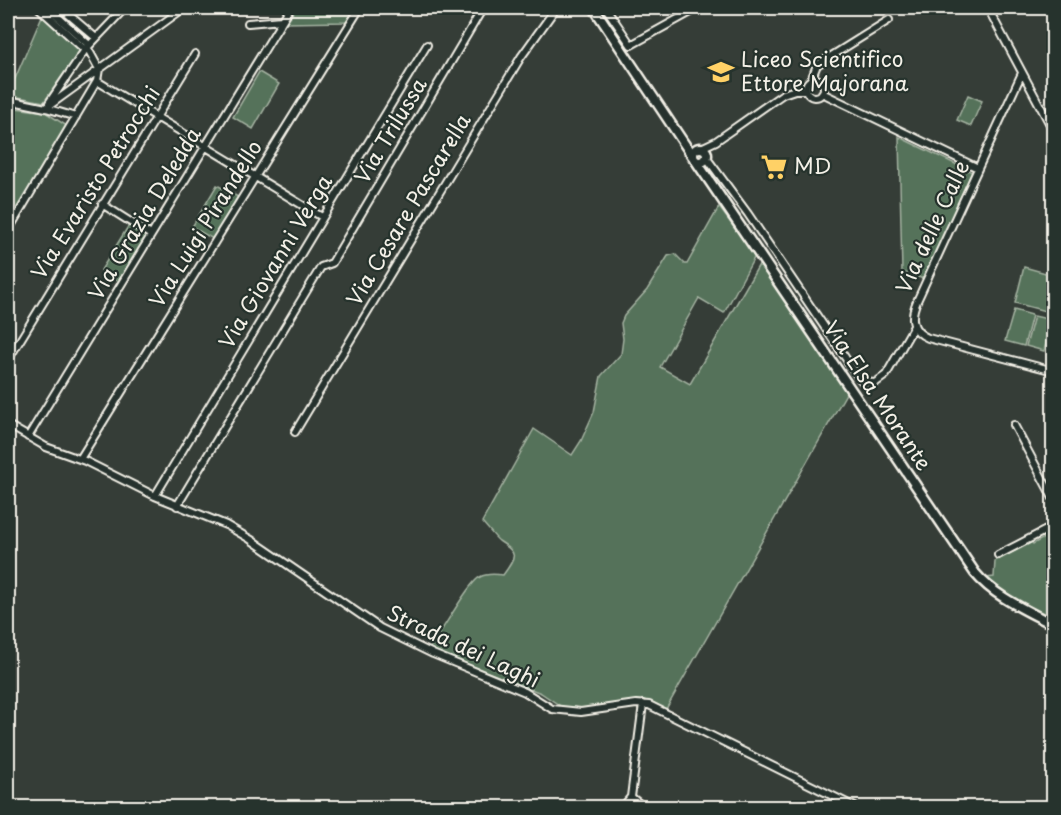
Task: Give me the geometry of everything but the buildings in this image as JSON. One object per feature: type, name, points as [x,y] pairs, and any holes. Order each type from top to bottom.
[{"type":"street","points":[[39,8],[87,47]]},
{"type":"street","points":[[8,231],[97,81],[99,69],[87,47],[48,8]]},
{"type":"street","points":[[46,108],[87,47],[125,8]]},
{"type":"street","points":[[46,108],[184,8]]},
{"type":"street","name":"Via Grazia Deledda","points":[[28,437],[290,8]]},
{"type":"street","name":"Via Luigi Pirandello","points":[[80,459],[360,8]]},
{"type":"street","name":"Via Trilussa","points":[[177,506],[323,264],[329,266],[332,263],[483,8]]},
{"type":"street","name":"Via Cesare Pascarella","points":[[295,432],[521,57],[556,8]]},
{"type":"street","name":"Via Elsa Morante","points":[[594,8],[696,156],[975,573],[999,595],[1053,625]]},
{"type":"street","points":[[606,8],[631,45],[698,8]]},
{"type":"street","points":[[67,9],[96,38]]},
{"type":"street","points":[[991,14],[1053,132]]},
{"type":"street","points":[[248,23],[282,20]]},
{"type":"street","points":[[811,80],[817,79],[822,82],[824,88],[817,96],[812,96],[807,90],[807,84],[817,65],[889,20]]},
{"type":"street","name":"Via Giovanni Verga","points":[[155,496],[427,45]]},
{"type":"street","name":"Via Evaristo Petrocchi","points":[[8,360],[195,54]]},
{"type":"street","name":"Via delle Calle","points":[[1022,73],[917,301],[913,313],[914,326],[921,335],[928,338],[1053,371]]},
{"type":"street","points":[[97,81],[322,217]]},
{"type":"street","points":[[716,141],[702,162],[696,156],[716,141],[783,94],[795,90],[807,90]]},
{"type":"street","points":[[822,93],[978,168]]},
{"type":"street","points":[[8,100],[76,117]]},
{"type":"street","points":[[706,156],[863,382],[875,383],[886,375],[914,326]]},
{"type":"street","points":[[102,204],[151,235]]},
{"type":"street","name":"Strada dei Laghi","points":[[8,425],[54,450],[80,459],[177,506],[226,525],[250,538],[390,634],[525,692],[552,709],[581,712],[643,704]]},
{"type":"street","points":[[1014,425],[1053,500]]},
{"type":"street","points":[[998,555],[1053,526]]},
{"type":"street","points":[[622,807],[632,797],[643,704],[693,725],[857,807]]},
{"type":"street","points":[[632,797],[645,807]]},
{"type":"green space","points":[[296,8],[356,8],[347,22],[286,23]]},
{"type":"green space","points":[[42,16],[80,50],[44,102],[8,95]]},
{"type":"green space","points":[[259,72],[279,84],[253,129],[233,117]]},
{"type":"green space","points":[[968,95],[982,101],[971,126],[957,120]]},
{"type":"green space","points":[[8,107],[45,112],[67,126],[8,225]]},
{"type":"green space","points":[[899,137],[972,172],[924,279],[902,272]]},
{"type":"green space","points":[[217,185],[238,197],[213,239],[192,227]]},
{"type":"green space","points":[[719,207],[755,256],[724,313],[699,298],[660,367],[690,384],[760,263],[848,390],[666,709],[636,701],[589,709],[562,707],[541,693],[429,649],[475,581],[486,575],[503,575],[513,559],[510,549],[497,540],[482,522],[534,429],[572,455],[594,412],[601,376],[621,354],[623,339],[621,323],[624,316],[647,290],[668,256],[675,254],[687,264]]},
{"type":"green space","points":[[129,225],[147,236],[119,282],[101,270]]},
{"type":"green space","points":[[1024,267],[1053,275],[1053,313],[1015,303]]},
{"type":"green space","points":[[1014,310],[1032,315],[1024,346],[1005,341]]},
{"type":"green space","points":[[1034,316],[1052,320],[1044,351],[1026,346]]},
{"type":"green space","points":[[1053,533],[1053,622],[1002,594],[985,578],[994,577],[995,561]]},
{"type":"place","name":"Liceo Scientifico Ettore Majorana","points":[[721,72]]},
{"type":"place","name":"MD","points":[[774,167]]}]
